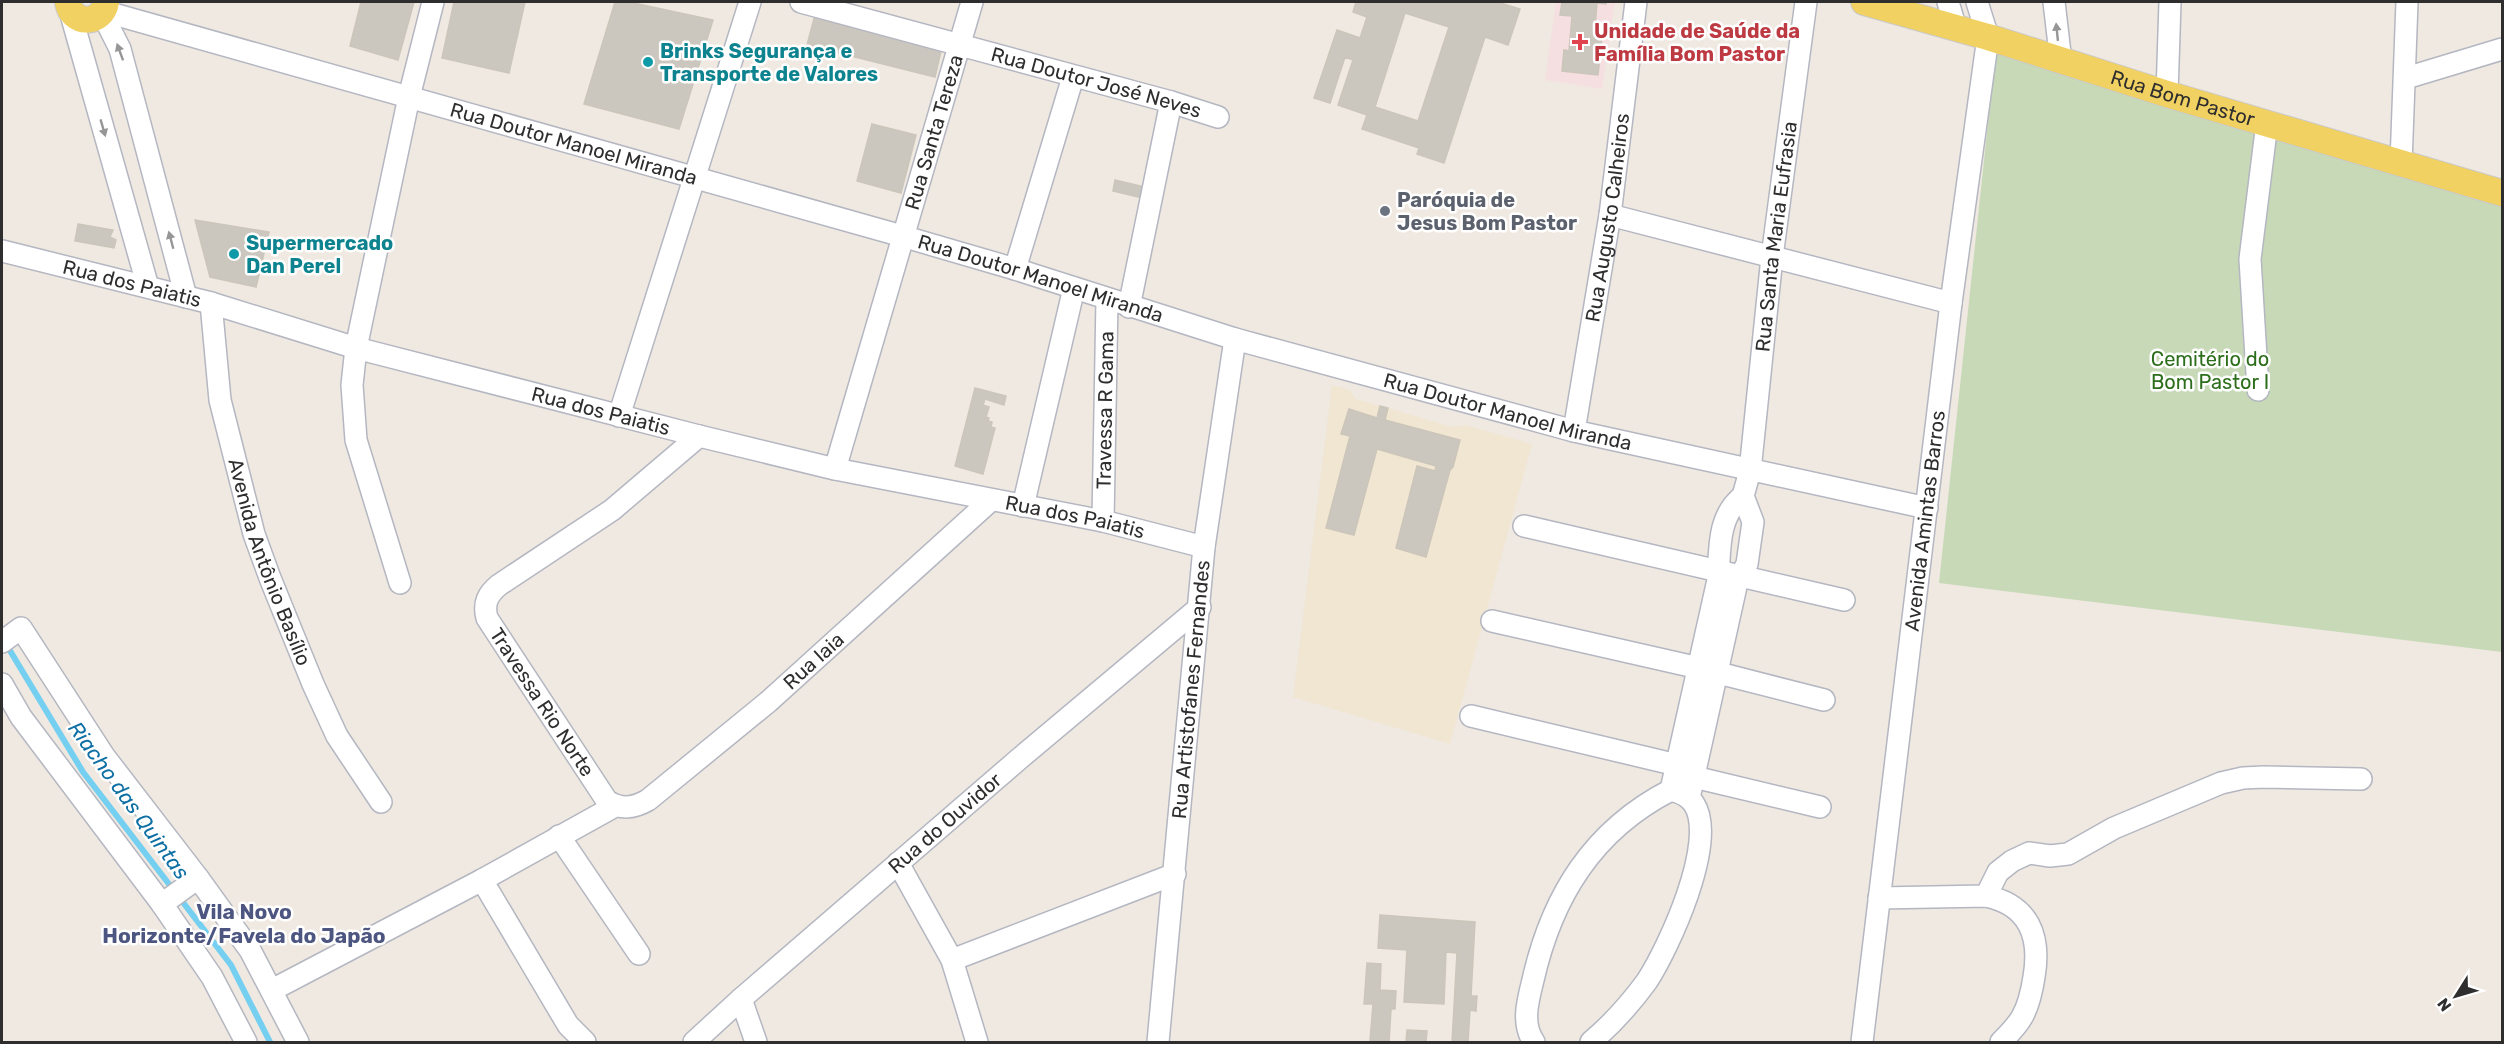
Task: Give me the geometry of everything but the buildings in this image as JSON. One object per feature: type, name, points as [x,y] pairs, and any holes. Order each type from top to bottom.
[{"type":"main road","name":"Rua Bom Pastor","points":[[1864,2],[1988,37],[2061,62],[2502,193]]},
{"type":"main road","points":[[64,5],[80,19],[85,20],[92,20],[106,7]]},
{"type":"street","points":[[400,583],[356,440],[352,385],[356,348],[409,97],[433,2]]},
{"type":"street","points":[[619,416],[750,2]]},
{"type":"street","name":"Rua Doutor José Neves","points":[[801,2],[1171,102],[1218,117]]},
{"type":"street","name":"Rua Santa Tereza","points":[[836,469],[972,2]]},
{"type":"street","name":"Rua Augusto Calheiros","points":[[1574,432],[1610,215],[1636,2]]},
{"type":"street","name":"Rua Santa Maria Eufrasia","points":[[1743,496],[1750,471],[1772,257],[1806,2]]},
{"type":"street","points":[[1948,2],[1956,29]]},
{"type":"street","name":"Avenida Amintas Barros","points":[[1862,1042],[1951,303],[1988,37],[1977,2]]},
{"type":"street","points":[[2054,2],[2061,62]]},
{"type":"street","points":[[2167,94],[2170,2]]},
{"type":"street","points":[[2401,163],[2406,78],[2407,2]]},
{"type":"street","points":[[64,5],[148,287]]},
{"type":"street","points":[[106,7],[120,49],[186,297]]},
{"type":"street","name":"Rua Doutor Manoel Miranda","points":[[106,7],[161,27],[695,176],[1015,269],[1235,339],[1574,432],[1927,508]]},
{"type":"street","points":[[2406,78],[2502,49]]},
{"type":"street","points":[[1015,269],[1073,77]]},
{"type":"street","points":[[1129,307],[1171,102]]},
{"type":"street","points":[[2259,390],[2250,259],[2267,123]]},
{"type":"street","points":[[1610,215],[1951,303]]},
{"type":"street","name":"Rua dos Paiatis","points":[[2,251],[211,303],[356,348],[699,436],[836,469],[990,501],[1103,521],[1204,547]]},
{"type":"street","points":[[1023,506],[1074,288]]},
{"type":"street","name":"Travessa R Gama","points":[[1103,521],[1107,299]]},
{"type":"street","name":"Avenida Antônio Basílio","points":[[211,303],[220,400],[254,534],[323,705],[338,736],[381,802]]},
{"type":"street","name":"Rua Artistofanes Fernandes","points":[[1158,1042],[1204,547],[1235,339]]},
{"type":"street","name":"Travessa Rio Norte","points":[[621,807],[607,801],[487,618],[486,602],[489,593],[499,585],[612,510],[699,436]]},
{"type":"street","points":[[1534,1042],[1526,1019],[1528,1003],[1539,950],[1564,892],[1589,855],[1629,814],[1680,794],[1694,777],[1708,671],[1722,537],[1726,516],[1743,496],[1753,522],[1746,564],[1737,582],[1708,671],[1677,765],[1680,794],[1700,817],[1701,830],[1694,870],[1681,913],[1664,951],[1646,981],[1620,1013],[1591,1042]]},
{"type":"street","name":"Rua Iaia","points":[[272,990],[482,880],[559,836],[621,807],[648,800],[768,702],[990,501]]},
{"type":"street","points":[[1524,526],[1844,600]]},
{"type":"street","name":"Rua do Ouvidor","points":[[694,1042],[1018,759],[1200,608]]},
{"type":"street","points":[[1492,621],[1824,700]]},
{"type":"street","points":[[2,642],[21,628],[104,756],[250,950],[298,1042]]},
{"type":"street","points":[[2,684],[21,717],[165,902],[212,977],[246,1042]]},
{"type":"street","points":[[1471,716],[1677,765]]},
{"type":"street","points":[[1694,777],[1821,807]]},
{"type":"street","points":[[1986,896],[1998,872],[2012,861],[2029,853],[2050,856],[2068,854],[2114,828],[2221,783],[2243,778],[2264,777],[2361,779]]},
{"type":"street","points":[[559,836],[639,954]]},
{"type":"street","points":[[898,863],[952,960],[977,1042]]},
{"type":"street","points":[[952,960],[1175,874]]},
{"type":"street","points":[[165,902],[196,880]]},
{"type":"street","points":[[482,880],[568,1025],[585,1042]]},
{"type":"street","points":[[1880,898],[1986,896],[2001,899],[2016,908],[2027,921],[2036,938],[2038,957],[2032,992],[2022,1017],[2001,1042]]},
{"type":"street","points":[[741,999],[756,1042]]},
{"type":"shaded area","name":"Unidade de Saúde da Família Bom Pastor","points":[[1556,2],[1615,2],[1602,89],[1545,80]]},
{"type":"shaded area","points":[[1332,385],[1350,390],[1356,399],[1452,427],[1465,425],[1532,444],[1450,744],[1293,697]]},
{"type":"green space","name":"Cemitério do Bom Pastor I","points":[[1996,48],[2502,205],[2502,652],[1939,583]]},
{"type":"waterway","name":"Riacho das Quintas","points":[[6,644],[83,772],[231,965],[270,1042]]},
{"type":"place","name":"Unidade de Saúde da Família Bom Pastor","points":[[1580,42]]},
{"type":"place","name":"Brinks Segurança e Transporte de Valores","points":[[648,62]]},
{"type":"place","name":"Paróquia de Jesus Bom Pastor","points":[[1385,211]]},
{"type":"place","name":"Supermercado Dan Perel","points":[[234,254]]},
{"type":"district","name":"Vila Novo Horizonte/Favela do Japão","points":[[244,923]]}]
